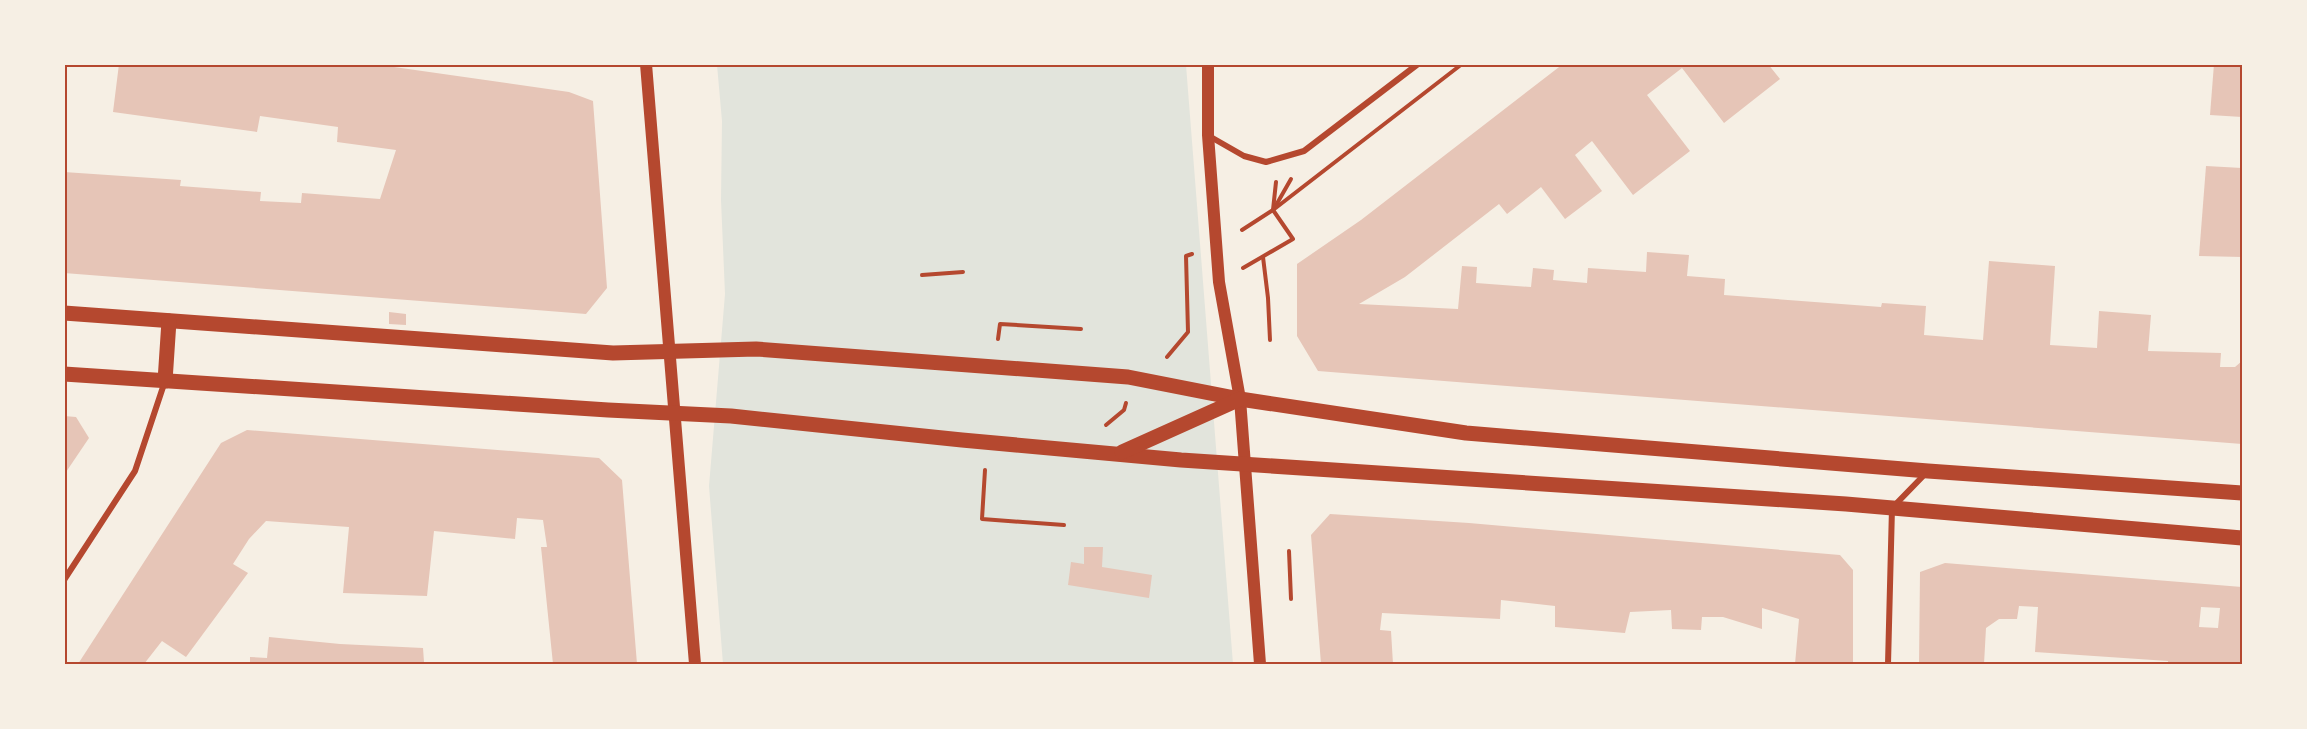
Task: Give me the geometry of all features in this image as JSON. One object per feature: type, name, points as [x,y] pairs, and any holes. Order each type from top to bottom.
[{"type":"main road","points":[[646,64],[694,664]]},
{"type":"main road","points":[[1208,64],[1208,135],[1220,282],[1240,399],[1260,664]]},
{"type":"main road","points":[[64,313],[613,353],[756,349],[1128,377],[1240,399],[1466,433],[1928,471],[2242,493]]},
{"type":"main road","points":[[165,381],[169,321]]},
{"type":"main road","points":[[64,374],[608,411],[674,412],[1245,465],[1892,508],[2242,538]]},
{"type":"main road","points":[[1119,453],[1240,399]]},
{"type":"street","points":[[1208,135],[1244,156],[1266,162],[1304,151],[1418,64]]},
{"type":"street","points":[[64,580],[135,471],[165,381]]},
{"type":"street","points":[[1888,664],[1892,508],[1928,471]]},
{"type":"path","points":[[1273,210],[1462,64]]},
{"type":"path","points":[[1220,282],[1293,239],[1273,210],[1276,180],[1266,162]]},
{"type":"path","points":[[1263,257],[1270,340]]},
{"type":"path","points":[[922,275],[963,272]]},
{"type":"path","points":[[1020,326],[1081,329]]},
{"type":"path","points":[[986,442],[982,519],[1064,525]]},
{"type":"path","points":[[1289,551],[1291,599]]},
{"type":"shaded area","points":[[717,65],[1186,65],[1233,664],[723,664],[709,486],[725,294],[721,200],[722,121]]},
{"type":"building","points":[[119,64],[373,64],[569,92],[593,101],[607,288],[586,314],[64,273],[64,172],[181,180],[180,186],[261,192],[260,201],[301,203],[302,193],[380,199],[396,150],[337,142],[338,127],[260,116],[257,132],[113,112]]},
{"type":"building","points":[[1563,64],[1768,64],[1780,79],[1724,123],[1682,68],[1647,95],[1690,151],[1633,195],[1592,141],[1575,155],[1602,191],[1565,219],[1541,187],[1507,214],[1499,204],[1405,277],[1359,304],[1458,309],[1462,266],[1477,267],[1476,283],[1531,287],[1533,268],[1554,270],[1553,280],[1587,283],[1588,268],[1646,272],[1647,252],[1689,255],[1687,276],[1725,279],[1724,295],[1881,307],[1882,303],[1926,306],[1924,335],[1983,340],[1989,261],[2055,266],[2050,345],[2097,348],[2099,311],[2151,315],[2148,351],[2221,353],[2220,367],[2235,367],[2242,361],[2242,444],[1318,371],[1297,336],[1297,264],[1361,220]]},
{"type":"building","points":[[2214,64],[2242,64],[2242,117],[2210,115]]},
{"type":"building","points":[[2206,166],[2242,168],[2242,257],[2199,256]]},
{"type":"building","points":[[389,312],[406,314],[406,325],[389,324]]},
{"type":"building","points":[[64,416],[76,417],[89,438],[64,475]]},
{"type":"building","points":[[247,430],[599,458],[622,480],[637,664],[580,664],[580,662],[553,664],[541,547],[547,547],[543,520],[517,518],[515,539],[434,531],[427,596],[343,593],[349,527],[266,521],[249,539],[233,564],[248,573],[186,657],[162,641],[144,664],[78,664],[221,443]]},
{"type":"building","points":[[1330,514],[1469,523],[1840,555],[1853,570],[1853,664],[1795,664],[1799,619],[1762,608],[1762,629],[1723,617],[1702,617],[1701,630],[1672,629],[1671,610],[1630,612],[1625,633],[1555,627],[1555,606],[1501,600],[1500,619],[1382,613],[1380,630],[1391,631],[1393,664],[1321,664],[1311,535]]},
{"type":"building","points":[[1084,547],[1103,547],[1102,567],[1152,575],[1149,598],[1068,585],[1071,562],[1084,564]]},
{"type":"building","points":[[1945,563],[2242,587],[2242,664],[2168,664],[2168,661],[2035,652],[2038,607],[2019,606],[2017,619],[1999,619],[1986,628],[1984,664],[1919,664],[1920,572]],"holes":[[[2201,607],[2220,608],[2218,628],[2199,627]]]},
{"type":"building","points":[[269,637],[340,644],[423,648],[424,662],[432,664],[250,664],[250,657],[267,658]]}]
